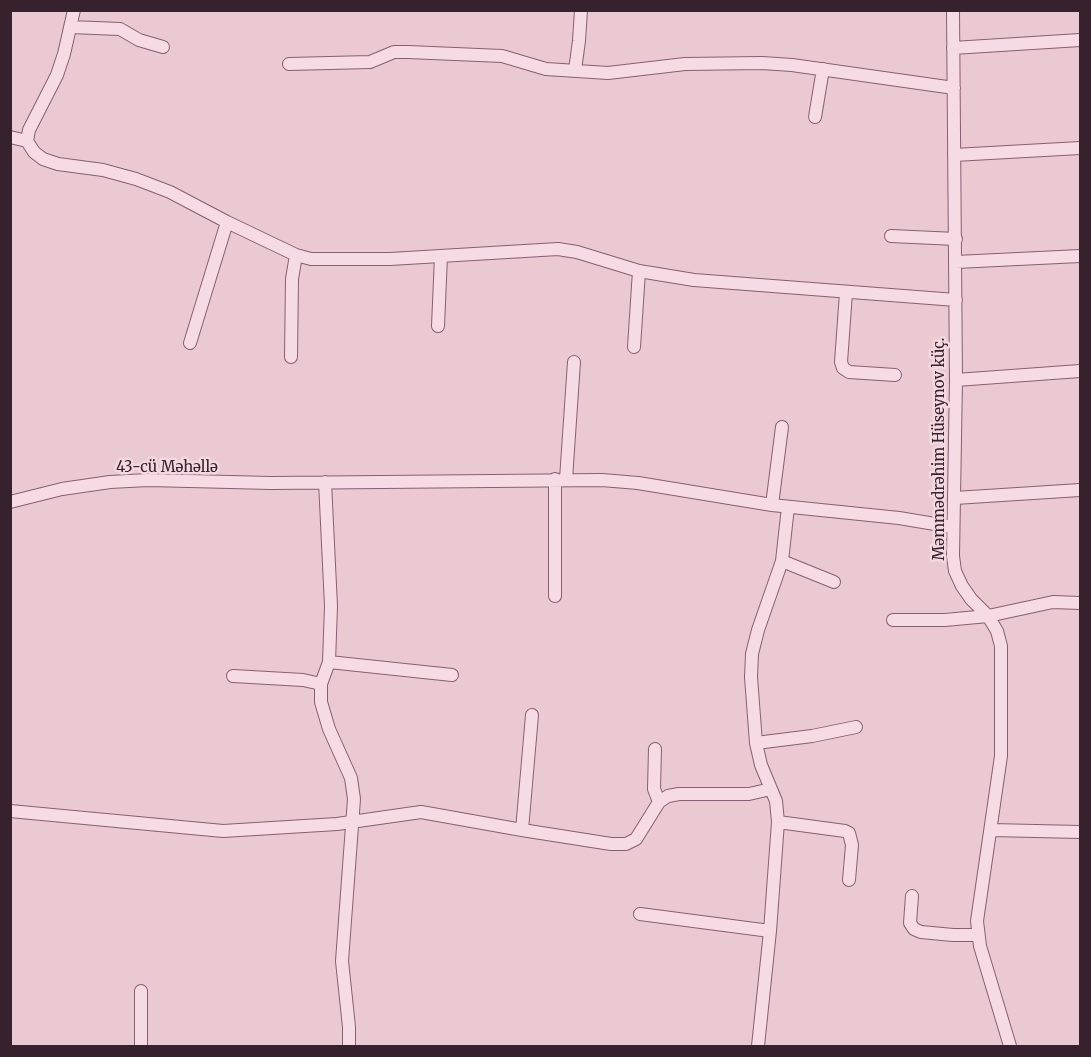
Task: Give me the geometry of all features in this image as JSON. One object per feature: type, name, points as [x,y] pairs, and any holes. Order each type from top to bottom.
[{"type":"street","points":[[27,141],[29,130],[57,75],[74,10]]},
{"type":"street","points":[[575,70],[581,10]]},
{"type":"street","name":"Məmmədrəhim Hüseynov küç.","points":[[953,10],[956,239],[953,527],[955,571],[971,599],[988,616],[997,631],[1001,646],[1001,756],[978,910],[977,935],[1010,1047]]},
{"type":"street","points":[[70,27],[120,29],[139,40],[163,47]]},
{"type":"street","points":[[954,48],[1080,40]]},
{"type":"street","points":[[290,64],[370,62],[394,52],[502,56],[546,69],[608,73],[685,64],[753,63],[823,69],[954,88]]},
{"type":"street","points":[[815,117],[823,69]]},
{"type":"street","points":[[10,136],[27,141],[34,152],[43,159],[58,164],[103,170],[136,179],[170,192],[296,255],[311,259],[349,260],[558,249],[577,252],[639,271],[694,280],[956,300]]},
{"type":"street","points":[[954,155],[1080,148]]},
{"type":"street","points":[[190,343],[227,222]]},
{"type":"street","points":[[891,236],[956,239]]},
{"type":"street","points":[[291,357],[292,279],[296,255]]},
{"type":"street","points":[[438,326],[441,256]]},
{"type":"street","points":[[956,262],[1080,256]]},
{"type":"street","points":[[634,346],[639,271]]},
{"type":"street","points":[[846,293],[841,362],[843,368],[849,372],[895,375]]},
{"type":"street","points":[[555,596],[561,479],[574,362]]},
{"type":"street","points":[[956,380],[1080,371]]},
{"type":"street","points":[[772,505],[782,427]]},
{"type":"street","name":"43-cü Məhəllə","points":[[10,502],[63,489],[148,480],[325,482],[602,480],[638,483],[772,505],[899,518],[953,527]]},
{"type":"street","points":[[325,482],[331,606],[329,663],[321,684],[321,702],[324,717],[351,778],[353,788],[353,822],[342,961],[349,1047]]},
{"type":"street","points":[[955,498],[1080,490]]},
{"type":"street","points":[[758,1047],[778,822],[776,801],[760,765],[756,743],[751,677],[752,654],[782,561],[788,507]]},
{"type":"street","points":[[782,561],[834,582]]},
{"type":"street","points":[[893,620],[945,620],[988,616],[1053,602],[1080,603]]},
{"type":"street","points":[[329,663],[452,675]]},
{"type":"street","points":[[233,676],[303,680],[321,684]]},
{"type":"street","points":[[522,830],[532,715]]},
{"type":"street","points":[[756,743],[812,736],[856,727]]},
{"type":"street","points":[[655,749],[654,789],[659,802]]},
{"type":"street","points":[[10,811],[223,831],[353,822],[421,812],[610,844],[626,844],[636,839],[643,831],[659,802],[668,796],[749,794],[771,789]]},
{"type":"street","points":[[778,822],[849,833],[852,845],[849,880]]},
{"type":"street","points":[[991,830],[1080,832]]},
{"type":"street","points":[[912,896],[910,923],[914,929],[921,932],[977,935]]},
{"type":"street","points":[[640,914],[770,931]]},
{"type":"street","points":[[141,991],[141,1047]]}]
